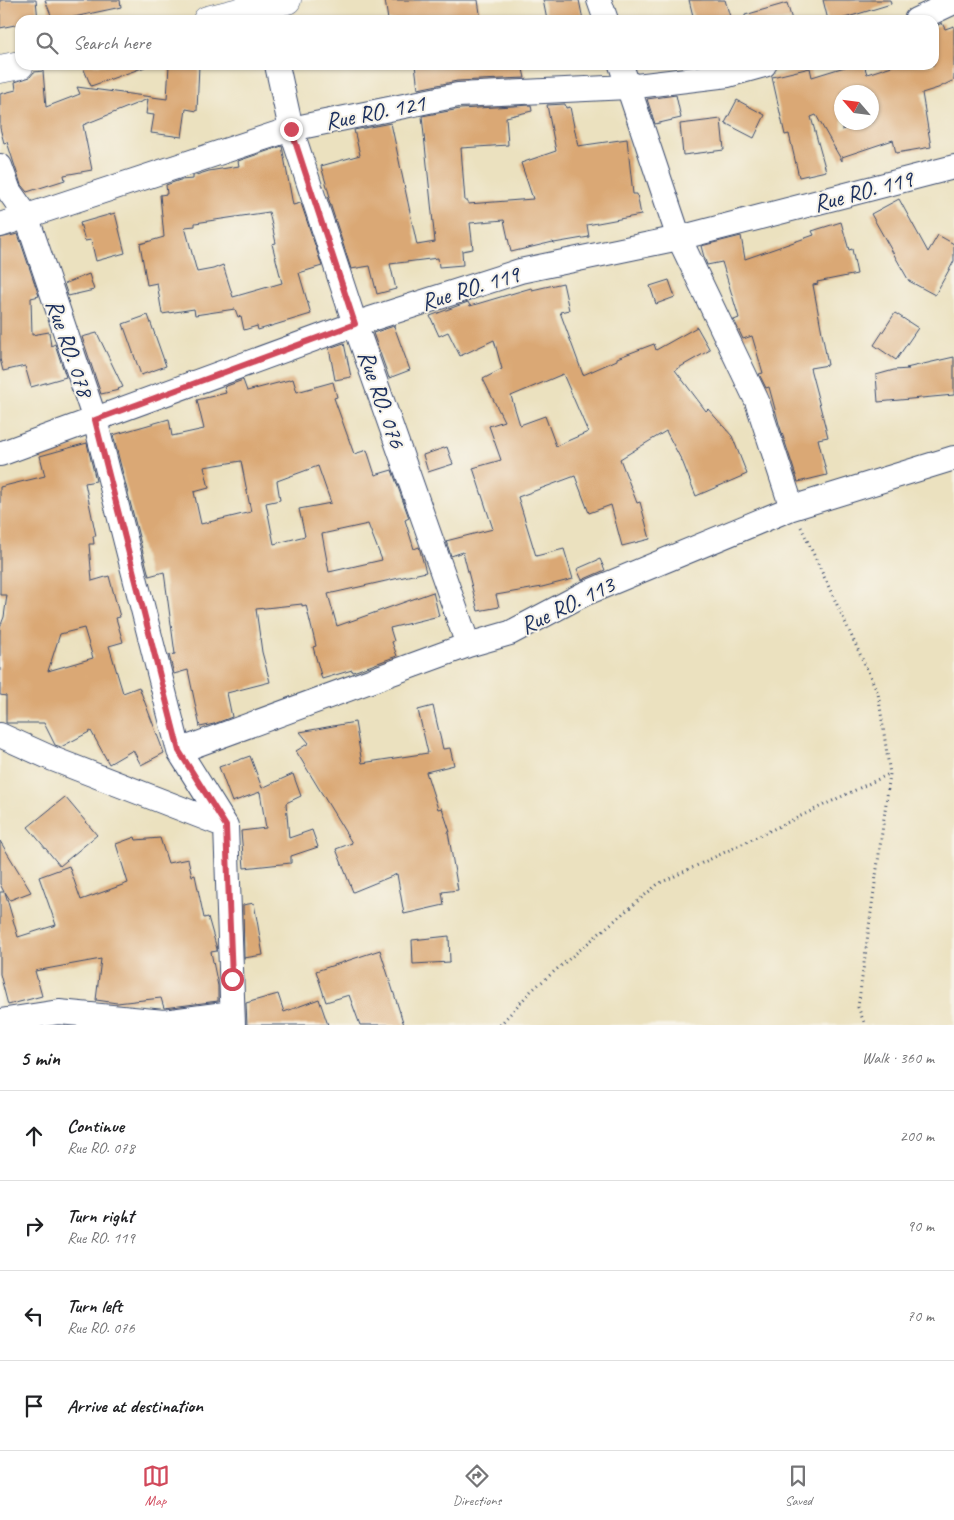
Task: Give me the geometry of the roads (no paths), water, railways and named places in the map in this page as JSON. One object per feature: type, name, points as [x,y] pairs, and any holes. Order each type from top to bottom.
[{"type":"street","points":[[599,0],[604,15]]},
{"type":"street","points":[[927,15],[954,2]]},
{"type":"street","points":[[231,15],[270,7]]},
{"type":"street","points":[[0,70],[15,66]]},
{"type":"street","name":"Rue RO. 076","points":[[278,70],[291,129],[355,324],[468,645]]},
{"type":"street","name":"Rue RO. 121","points":[[0,225],[291,129],[458,95],[624,76],[728,75],[746,70]]},
{"type":"street","points":[[624,76],[679,238],[757,401],[792,508]]},
{"type":"street","name":"Rue RO. 078","points":[[0,166],[9,190],[26,215],[95,420],[179,751],[226,826]]},
{"type":"street","name":"Rue RO. 119","points":[[0,454],[355,324],[520,272],[679,238],[954,167]]},
{"type":"street","name":"Rue RO. 113","points":[[179,751],[468,645],[510,633],[584,594],[792,508],[954,458]]},
{"type":"street","points":[[0,735],[53,759],[226,826],[233,1019],[164,1022],[58,1012],[0,1021]]}]
